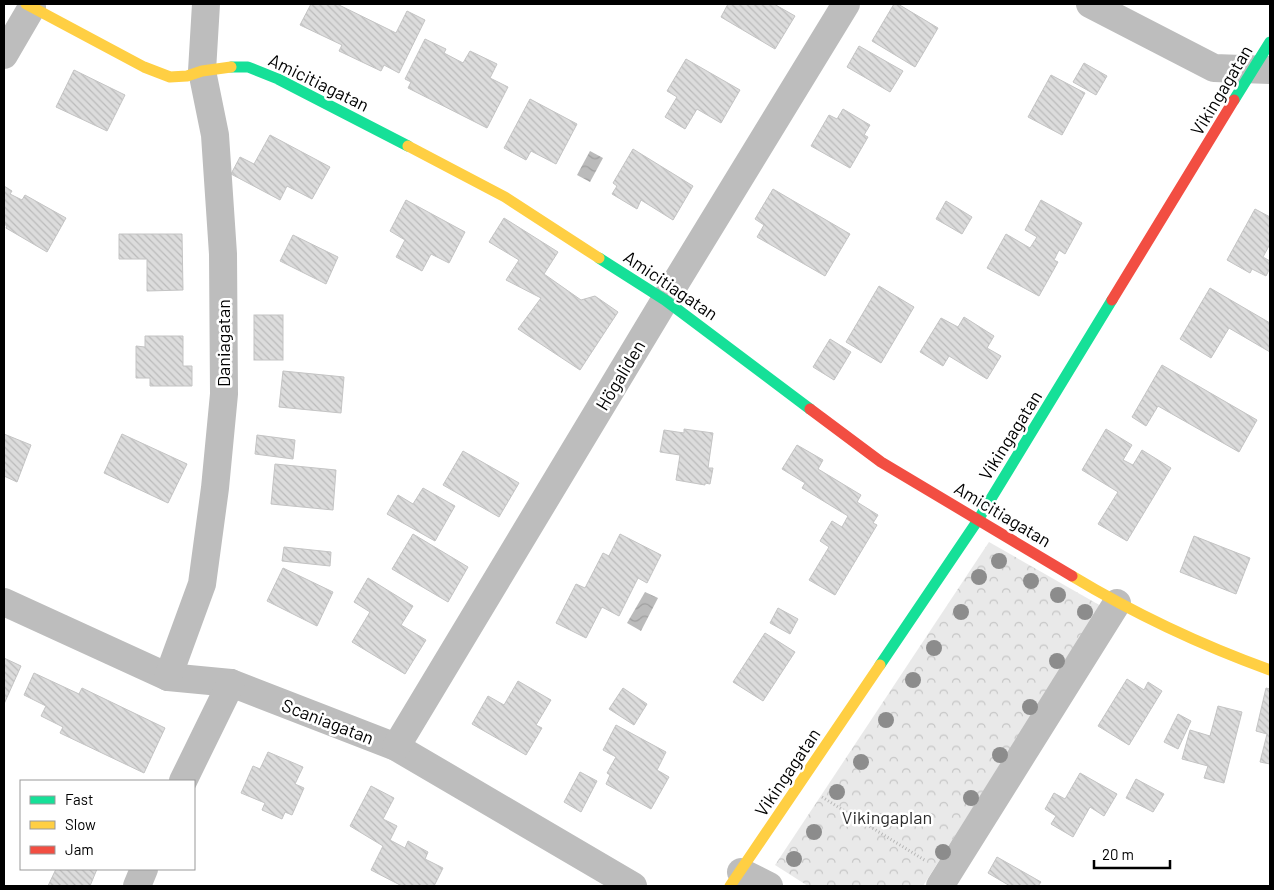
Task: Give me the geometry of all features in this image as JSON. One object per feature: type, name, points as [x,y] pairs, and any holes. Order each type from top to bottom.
[{"type":"street","name":"Daniagatan","points":[[168,677],[202,584],[215,488],[224,394],[223,254],[215,135],[202,71],[206,4]]},
{"type":"street","name":"Högaliden","points":[[396,747],[846,4]]},
{"type":"street","points":[[1090,4],[1214,68],[1263,69]]},
{"type":"street","name":"Amicitiagatan","points":[[29,5],[144,67],[170,77],[187,76],[225,67],[248,67],[278,79],[505,197],[665,300],[881,462],[1117,604],[1216,650],[1270,670]]},
{"type":"street","points":[[4,55],[29,5]]},
{"type":"street","name":"Vikingagatan","points":[[736,879],[978,520],[1263,69],[1270,42]]},
{"type":"street","name":"Scaniagatan","points":[[4,602],[168,677],[231,683],[396,747],[633,886]]},
{"type":"street","points":[[944,880],[1117,604]]},
{"type":"street","points":[[184,780],[231,683]]},
{"type":"street","points":[[137,886],[144,870]]},
{"type":"street","points":[[736,879],[769,886]]},
{"type":"path","points":[[801,784],[944,880]]},
{"type":"green space","name":"Vikingaplan","points":[[989,542],[1101,606],[923,886],[808,886],[775,865]]},
{"type":"water","points":[[590,151],[603,158],[590,182],[577,175]]},
{"type":"water","points":[[645,592],[658,598],[641,631],[627,623]]},
{"type":"building","points":[[311,4],[337,4],[396,33],[407,11],[425,20],[399,73],[384,65],[381,71],[339,51],[342,45],[300,25]]},
{"type":"building","points":[[728,4],[774,4],[795,16],[775,49],[721,17]]},
{"type":"building","points":[[894,4],[898,4],[938,28],[915,67],[872,41]]},
{"type":"building","points":[[425,39],[446,49],[444,53],[463,63],[470,51],[497,64],[490,78],[508,87],[487,128],[408,88],[411,82],[405,79]]},
{"type":"building","points":[[859,46],[903,71],[890,92],[847,67]]},
{"type":"building","points":[[686,59],[740,90],[721,123],[697,109],[685,129],[665,117],[677,97],[667,91]]},
{"type":"building","points":[[1084,63],[1107,76],[1096,95],[1073,82]]},
{"type":"building","points":[[74,70],[125,95],[107,131],[56,107]]},
{"type":"building","points":[[1051,75],[1085,93],[1062,135],[1028,117]]},
{"type":"building","points":[[530,99],[577,124],[556,164],[531,151],[526,160],[504,148]]},
{"type":"building","points":[[843,109],[870,125],[864,135],[868,137],[850,168],[811,146],[829,115],[837,119]]},
{"type":"building","points":[[270,135],[330,167],[312,199],[287,186],[280,200],[231,174],[240,157],[254,164]]},
{"type":"building","points":[[633,149],[693,186],[673,220],[641,200],[637,209],[612,194],[617,186],[613,183]]},
{"type":"building","points":[[4,186],[12,191],[10,194],[22,200],[25,195],[66,218],[47,252],[6,228],[7,226],[4,224]]},
{"type":"building","points":[[773,189],[850,234],[825,276],[757,237],[764,225],[755,219]]},
{"type":"building","points":[[406,200],[465,232],[449,263],[431,254],[422,271],[396,257],[405,240],[390,231]]},
{"type":"building","points":[[1041,200],[1082,223],[1065,254],[1059,250],[1054,260],[1058,262],[1039,296],[987,268],[1006,234],[1030,248],[1037,237],[1025,230]]},
{"type":"building","points":[[946,201],[972,217],[962,234],[936,219]]},
{"type":"building","points":[[1255,209],[1270,217],[1270,244],[1263,257],[1270,261],[1270,268],[1266,276],[1252,269],[1250,273],[1227,260]]},
{"type":"building","points":[[504,218],[558,252],[544,274],[581,300],[595,296],[618,312],[580,370],[518,329],[541,298],[506,280],[519,260],[489,242]]},
{"type":"building","points":[[119,234],[182,234],[183,290],[147,291],[147,259],[119,259]]},
{"type":"building","points":[[293,235],[338,257],[326,284],[280,261]]},
{"type":"building","points":[[879,286],[914,307],[881,363],[846,342]]},
{"type":"building","points":[[1210,288],[1270,323],[1270,352],[1229,328],[1211,358],[1180,339]]},
{"type":"building","points":[[254,315],[283,315],[283,360],[254,360]]},
{"type":"building","points":[[964,317],[994,336],[987,348],[1001,356],[987,379],[949,356],[943,366],[920,352],[941,318],[958,327]]},
{"type":"building","points":[[145,336],[183,336],[183,366],[192,366],[192,386],[150,386],[150,378],[136,378],[136,346],[145,347]]},
{"type":"building","points":[[830,339],[851,352],[834,380],[813,367]]},
{"type":"building","points":[[1162,365],[1257,420],[1239,452],[1158,406],[1146,426],[1132,417]]},
{"type":"building","points":[[283,371],[344,377],[341,413],[279,407]]},
{"type":"building","points":[[684,429],[713,433],[708,468],[713,468],[710,484],[705,483],[705,485],[676,480],[680,455],[660,452],[664,430],[684,433]]},
{"type":"building","points":[[1106,429],[1132,445],[1123,460],[1133,465],[1142,450],[1171,468],[1127,541],[1098,524],[1118,492],[1082,470]]},
{"type":"building","points":[[4,434],[31,445],[17,482],[4,476]]},
{"type":"building","points":[[122,434],[187,464],[168,503],[104,473]]},
{"type":"building","points":[[257,435],[295,440],[293,459],[255,454]]},
{"type":"building","points":[[797,445],[823,460],[818,469],[861,495],[857,502],[878,515],[873,523],[877,525],[835,595],[809,580],[829,547],[820,541],[832,521],[842,527],[848,516],[802,488],[805,483],[782,469]]},
{"type":"building","points":[[463,451],[519,483],[499,517],[443,485]]},
{"type":"building","points":[[275,464],[336,470],[333,510],[271,504]]},
{"type":"building","points":[[423,488],[455,506],[435,541],[387,514],[398,495],[413,504]]},
{"type":"building","points":[[413,534],[468,567],[448,602],[392,569]]},
{"type":"building","points":[[620,534],[661,555],[647,583],[638,578],[619,616],[602,607],[586,638],[556,623],[576,584],[585,588],[603,553],[609,556]]},
{"type":"building","points":[[1194,536],[1250,558],[1236,594],[1180,572]]},
{"type":"building","points":[[284,547],[331,552],[330,566],[282,561]]},
{"type":"building","points":[[283,568],[333,592],[317,626],[267,601]]},
{"type":"building","points":[[368,578],[413,606],[401,625],[426,640],[405,674],[352,642],[370,612],[354,602]]},
{"type":"building","points":[[778,608],[798,619],[790,634],[770,623]]},
{"type":"building","points":[[765,633],[795,652],[763,701],[733,682]]},
{"type":"building","points":[[4,658],[21,666],[4,704]]},
{"type":"building","points":[[34,673],[79,694],[82,688],[165,728],[144,773],[60,733],[63,727],[41,716],[46,706],[24,695]]},
{"type":"building","points":[[1127,679],[1144,690],[1148,682],[1162,691],[1129,745],[1098,726]]},
{"type":"building","points":[[518,681],[551,700],[536,725],[542,728],[526,755],[472,724],[488,696],[504,705]]},
{"type":"building","points":[[623,688],[647,704],[634,725],[609,709]]},
{"type":"building","points":[[1266,688],[1270,689],[1270,764],[1260,762],[1267,734],[1256,731]]},
{"type":"building","points":[[1218,706],[1242,712],[1224,783],[1204,778],[1208,766],[1182,759],[1190,730],[1210,736]]},
{"type":"building","points":[[1178,714],[1191,721],[1178,749],[1164,742]]},
{"type":"building","points":[[616,725],[666,752],[657,770],[669,777],[651,809],[606,784],[610,775],[607,773],[616,757],[603,750]]},
{"type":"building","points":[[268,752],[303,767],[295,784],[304,788],[292,815],[285,812],[282,819],[262,810],[265,803],[241,793],[253,766],[260,769]]},
{"type":"building","points":[[580,772],[597,781],[581,812],[564,802]]},
{"type":"building","points":[[1080,773],[1117,794],[1104,816],[1090,807],[1073,837],[1051,824],[1056,816],[1045,809],[1054,793],[1065,799]]},
{"type":"building","points":[[1136,779],[1164,794],[1153,812],[1126,798]]},
{"type":"building","points":[[371,786],[394,798],[383,819],[397,826],[390,840],[405,848],[408,841],[428,852],[425,859],[443,868],[434,886],[402,886],[371,870],[383,846],[350,826]]},
{"type":"building","points":[[997,857],[1041,882],[1038,886],[1010,886],[988,873]]},
{"type":"building","points":[[56,870],[97,870],[90,886],[48,886]]},
{"type":"traffic: fast","points":[[1234,100],[1270,42]]},
{"type":"traffic: fast","points":[[231,67],[248,67],[278,79],[408,146]]},
{"type":"traffic: fast","points":[[599,258],[665,300],[810,409]]},
{"type":"traffic: fast","points":[[880,665],[978,520],[1112,300]]},
{"type":"traffic: slow","points":[[26,4],[144,67],[170,77],[187,76],[202,71],[231,67]]},
{"type":"traffic: slow","points":[[408,146],[505,197],[599,258]]},
{"type":"traffic: slow","points":[[1072,576],[1169,628],[1270,670]]},
{"type":"traffic: slow","points":[[730,886],[880,665]]},
{"type":"traffic: jam","points":[[1112,300],[1234,100]]},
{"type":"traffic: jam","points":[[810,409],[881,462],[1072,576]]}]
